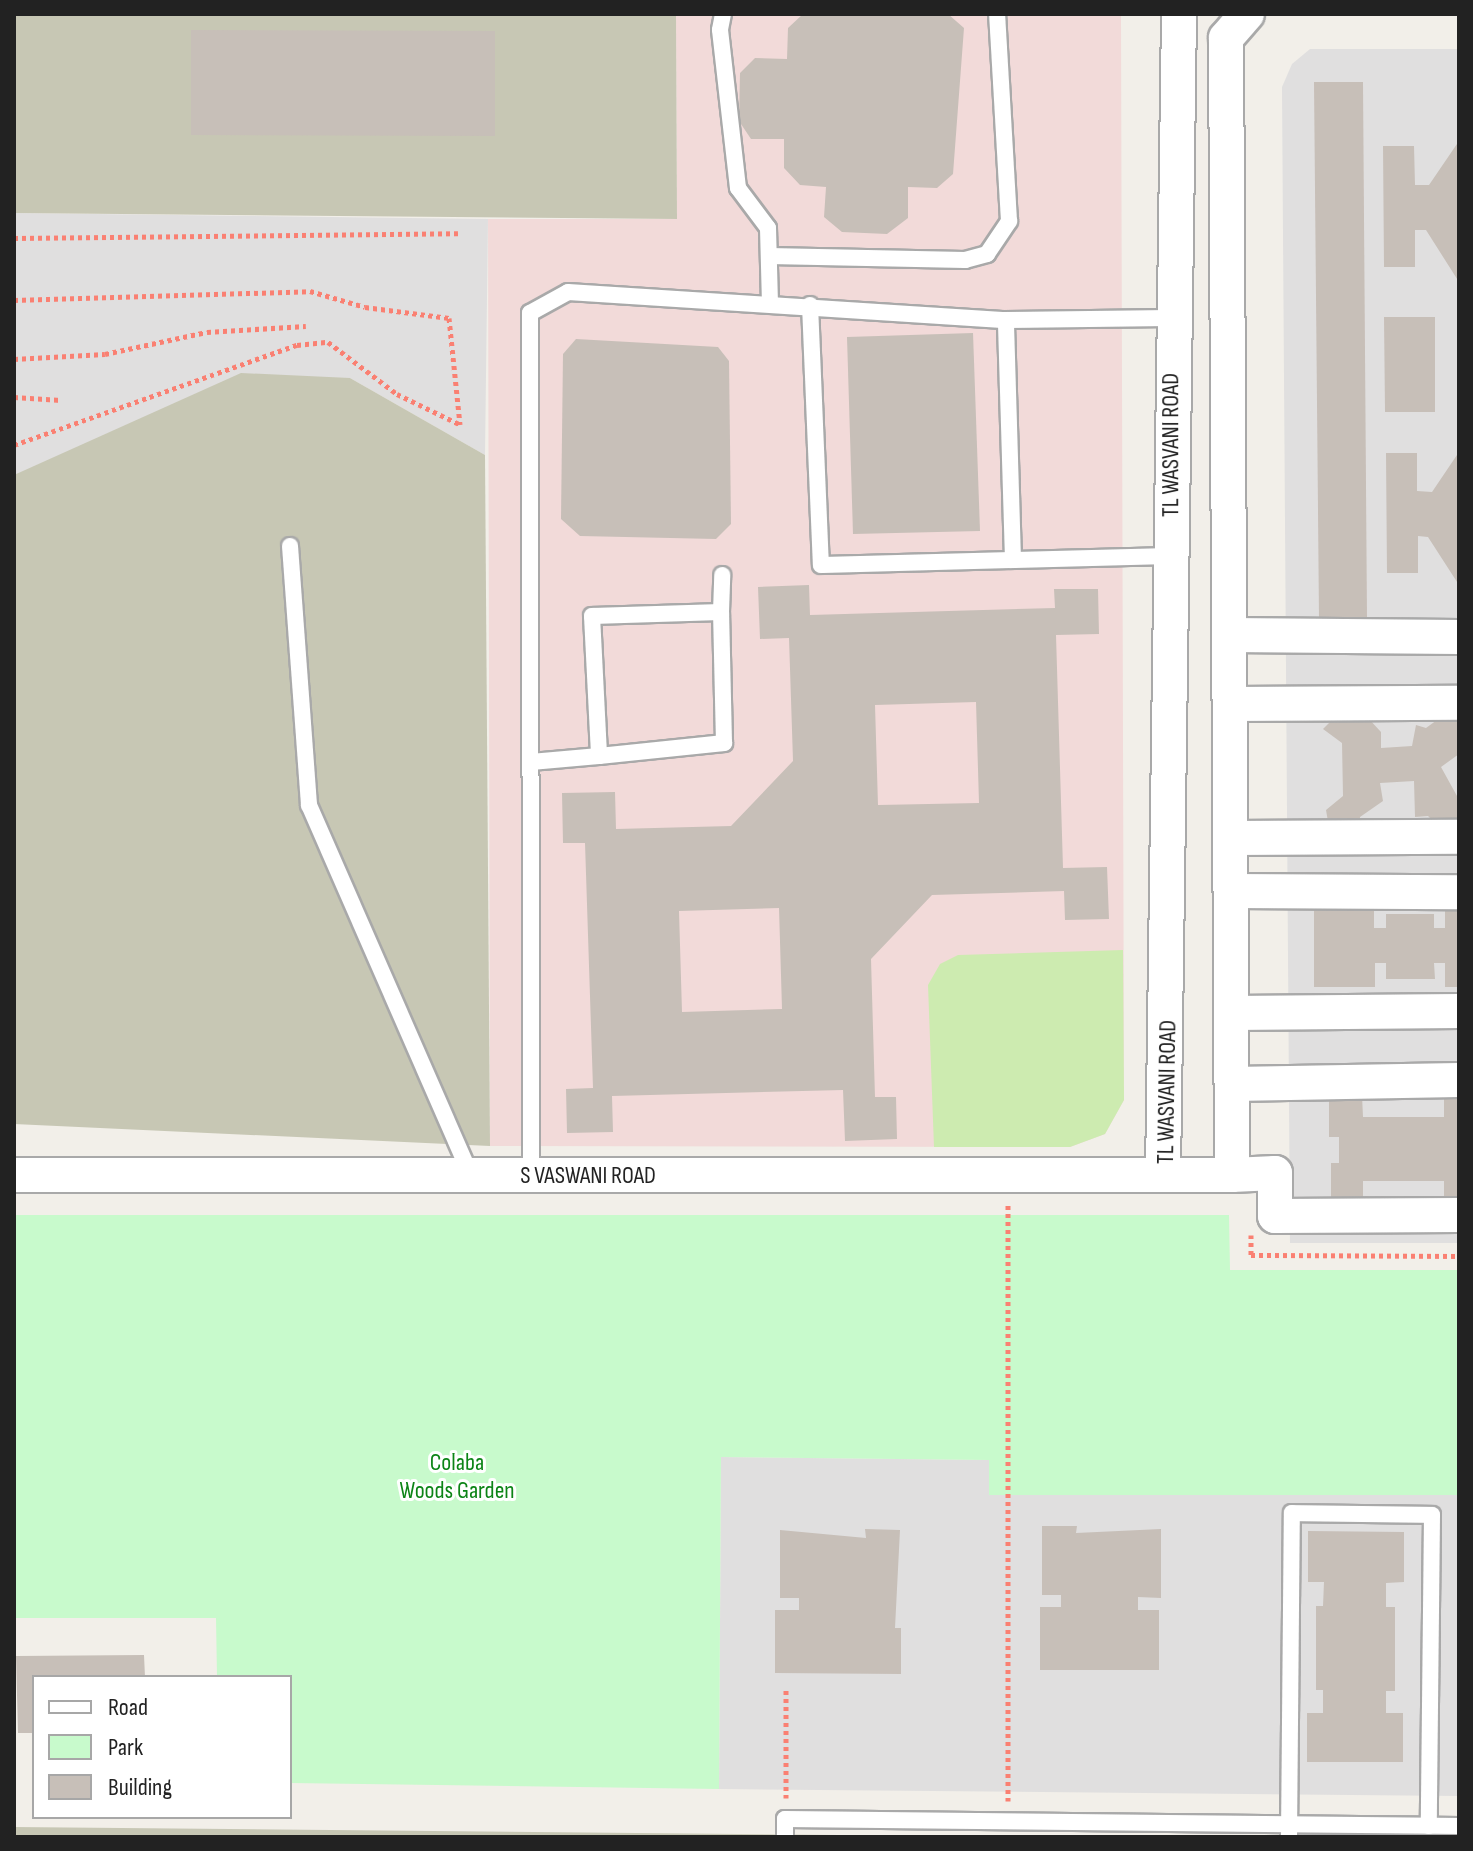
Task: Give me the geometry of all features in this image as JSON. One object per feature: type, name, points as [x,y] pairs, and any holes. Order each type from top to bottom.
[{"type":"street","name":"TL WASVANI ROAD","points":[[1179,14],[1170,318],[1171,556],[1163,1174],[1275,1173],[1275,1216],[1459,1215]]},
{"type":"street","points":[[1232,1175],[1226,38],[1247,14]]},
{"type":"street","points":[[1230,635],[1459,637]]},
{"type":"street","points":[[1231,704],[1459,703]]},
{"type":"street","points":[[1232,838],[1459,837]]},
{"type":"street","points":[[1232,891],[1459,892]]},
{"type":"street","points":[[1233,1013],[1459,1011]]},
{"type":"street","points":[[1233,1084],[1459,1080]]},
{"type":"street","name":"S VASWANI ROAD","points":[[14,1175],[1008,1177],[1163,1174]]},
{"type":"lane","points":[[723,14],[720,30],[738,188],[768,228],[770,302]]},
{"type":"lane","points":[[769,256],[965,260],[987,254],[1009,221],[997,14]]},
{"type":"lane","points":[[531,1176],[530,313],[568,292],[770,302],[1006,320],[1170,318]]},
{"type":"lane","points":[[810,305],[821,565],[1171,556]]},
{"type":"lane","points":[[1006,320],[1013,560]]},
{"type":"lane","points":[[290,546],[309,805],[471,1176]]},
{"type":"lane","points":[[531,762],[724,743],[722,575]]},
{"type":"lane","points":[[599,756],[592,616],[721,612]]},
{"type":"lane","points":[[1289,1831],[1292,1513],[1432,1515],[1429,1826]]},
{"type":"lane","points":[[785,1837],[785,1819],[1289,1831],[1459,1826]]},
{"type":"path","points":[[14,238],[458,233]]},
{"type":"path","points":[[14,300],[310,291],[365,307],[449,318],[460,424],[397,394],[328,342],[297,345],[14,445]]},
{"type":"path","points":[[14,359],[105,354],[207,332],[306,326]]},
{"type":"path","points":[[14,397],[61,400]]},
{"type":"path","points":[[1008,1177],[1008,1822]]},
{"type":"path","points":[[785,1819],[786,1690]]},
{"type":"shaded area","points":[[14,14],[676,14],[677,219],[14,213]]},
{"type":"shaded area","points":[[676,14],[1121,14],[1124,1100],[1105,1134],[1070,1147],[490,1146],[488,219],[677,219]]},
{"type":"shaded area","points":[[1310,49],[1459,49],[1459,1243],[1290,1243],[1282,87],[1292,64]]},
{"type":"shaded area","points":[[14,213],[488,219],[485,455],[350,378],[14,475]]},
{"type":"shaded area","points":[[241,373],[350,378],[485,455],[490,1146],[14,1124],[14,475]]},
{"type":"shaded area","points":[[721,1457],[989,1460],[990,1495],[1459,1495],[1459,1796],[719,1789]]},
{"type":"shaded area","points":[[14,1827],[1037,1837],[14,1837]]},
{"type":"green space","points":[[1123,950],[1124,1100],[1105,1134],[1070,1147],[934,1147],[928,985],[940,964],[958,955]]},
{"type":"green space","name":"Colaba Woods Garden","points":[[14,1215],[1229,1215],[1230,1270],[1459,1270],[1459,1495],[989,1495],[989,1460],[721,1457],[719,1789],[292,1783],[292,1675],[217,1675],[216,1618],[14,1618]]},
{"type":"building","points":[[803,14],[948,14],[964,28],[953,174],[937,188],[908,187],[908,218],[887,234],[842,232],[824,217],[826,187],[800,185],[784,168],[784,139],[751,139],[739,121],[740,73],[755,58],[787,59],[788,28]]},
{"type":"building","points":[[191,30],[495,31],[495,136],[191,135]]},
{"type":"building","points":[[1314,82],[1363,82],[1367,619],[1319,618]]},
{"type":"building","points":[[1459,141],[1459,282],[1426,230],[1415,230],[1415,267],[1384,267],[1383,146],[1414,146],[1415,185],[1429,185]]},
{"type":"building","points":[[1384,317],[1435,317],[1435,412],[1385,412]]},
{"type":"building","points":[[973,333],[980,531],[853,534],[847,337]]},
{"type":"building","points":[[576,339],[718,347],[729,361],[731,524],[716,539],[580,536],[561,519],[563,354]]},
{"type":"building","points":[[1459,452],[1459,585],[1428,537],[1418,536],[1418,573],[1387,573],[1386,453],[1417,453],[1417,491],[1432,492]]},
{"type":"building","points":[[809,585],[810,615],[1055,608],[1054,589],[1098,589],[1099,634],[1056,635],[1063,868],[1107,867],[1109,919],[1065,920],[1064,891],[932,895],[871,959],[875,1097],[896,1097],[897,1139],[845,1141],[843,1090],[612,1096],[613,1132],[567,1133],[566,1089],[593,1088],[585,843],[563,843],[562,793],[615,792],[616,829],[731,826],[793,761],[789,638],[760,639],[758,587]],"holes":[[[976,702],[979,803],[878,805],[875,705]],[[779,908],[782,1009],[682,1012],[679,911]]]},
{"type":"building","points":[[1342,710],[1368,718],[1381,732],[1381,748],[1412,746],[1416,725],[1426,728],[1448,712],[1459,721],[1459,754],[1441,767],[1457,796],[1459,826],[1446,834],[1428,816],[1415,817],[1414,781],[1380,783],[1383,801],[1360,817],[1359,831],[1330,833],[1326,810],[1343,796],[1342,743],[1323,729]]},
{"type":"building","points":[[1374,905],[1374,928],[1386,928],[1386,914],[1434,914],[1434,928],[1445,928],[1445,905],[1459,905],[1459,987],[1445,987],[1445,963],[1434,963],[1435,979],[1386,979],[1386,963],[1375,963],[1375,987],[1314,987],[1314,906]]},
{"type":"building","points":[[1329,1095],[1362,1095],[1363,1117],[1444,1117],[1444,1096],[1459,1096],[1459,1201],[1444,1201],[1444,1181],[1363,1181],[1363,1206],[1331,1207],[1331,1163],[1339,1163],[1339,1137],[1329,1137]]},
{"type":"building","points":[[1042,1526],[1077,1526],[1076,1533],[1161,1529],[1161,1598],[1138,1597],[1138,1610],[1159,1610],[1159,1670],[1040,1670],[1040,1607],[1061,1607],[1061,1595],[1042,1595]]},
{"type":"building","points":[[865,1529],[900,1530],[895,1628],[901,1628],[901,1674],[775,1673],[775,1610],[799,1610],[799,1598],[780,1598],[780,1530],[866,1538]]},
{"type":"building","points":[[1308,1531],[1404,1532],[1404,1582],[1386,1583],[1386,1607],[1395,1607],[1395,1691],[1386,1691],[1386,1713],[1403,1713],[1403,1762],[1307,1762],[1307,1713],[1323,1713],[1323,1690],[1316,1690],[1316,1606],[1323,1606],[1324,1582],[1308,1582]]},
{"type":"building","points":[[144,1655],[145,1675],[32,1675],[32,1733],[18,1733],[16,1656]]}]
